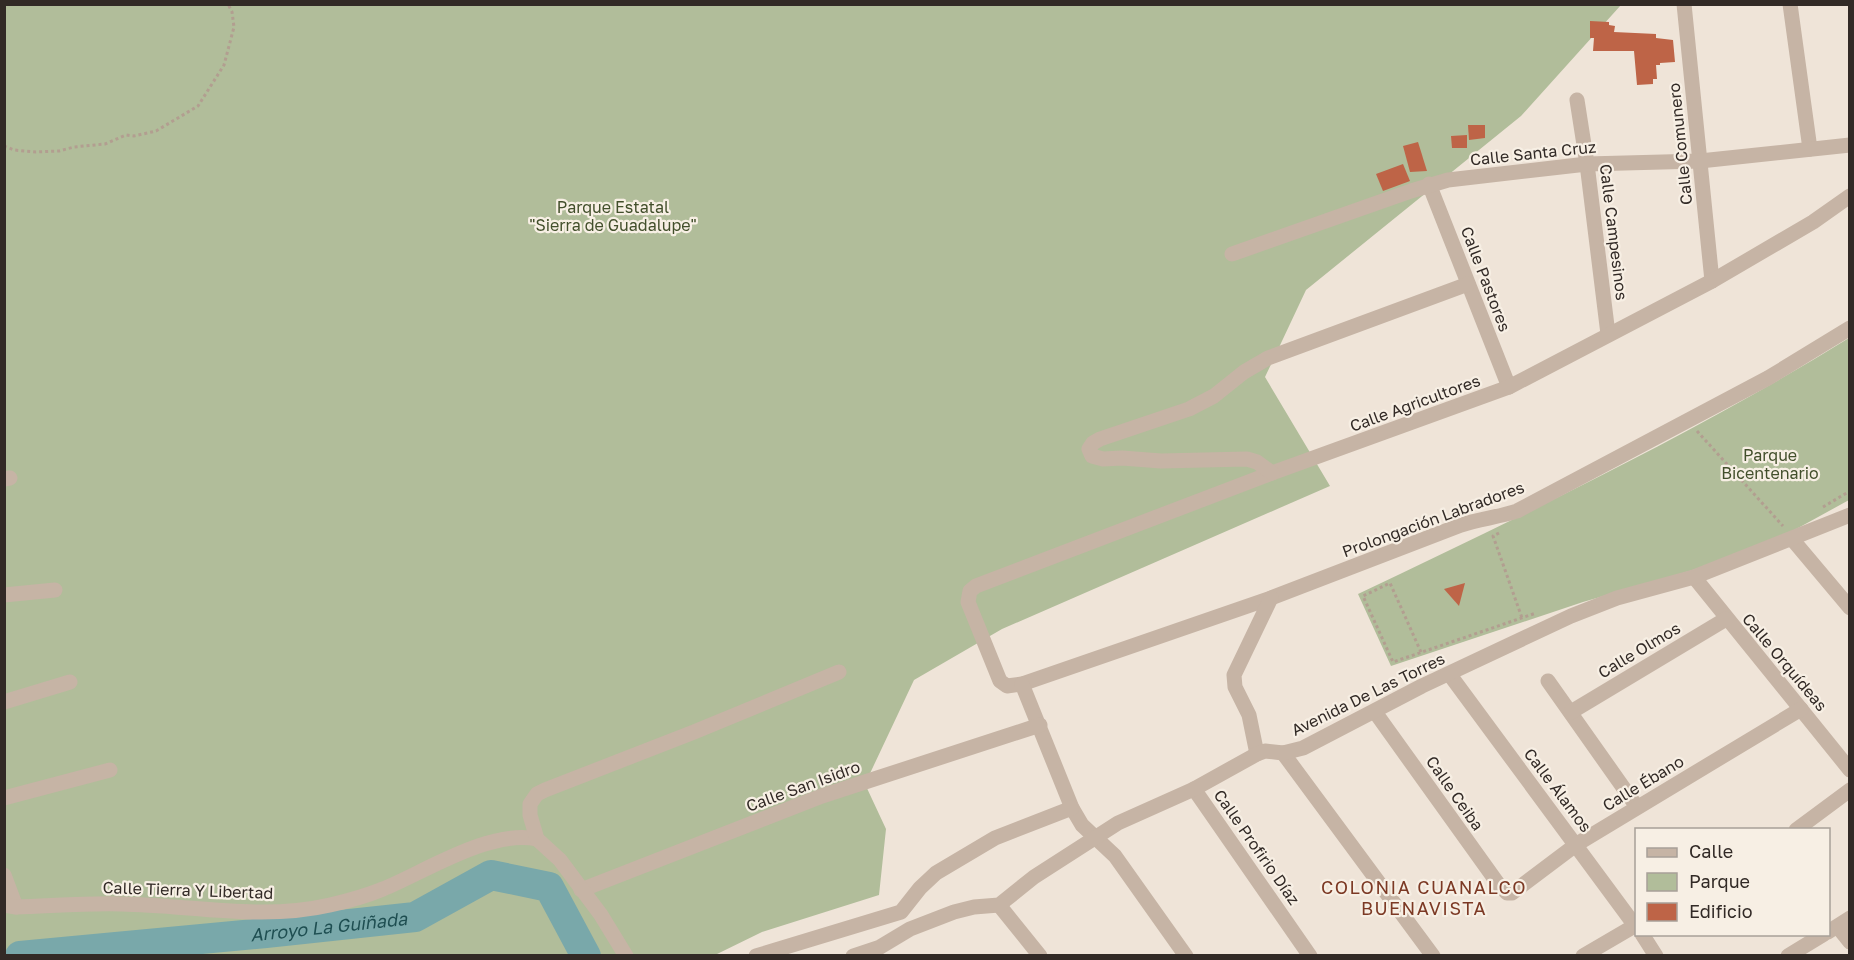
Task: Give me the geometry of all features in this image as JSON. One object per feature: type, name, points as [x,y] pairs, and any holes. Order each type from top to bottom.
[{"type":"street","name":"Calle Comunero","points":[[1684,4],[1712,281]]},
{"type":"street","points":[[1790,4],[1810,148]]},
{"type":"street","name":"Calle Campesinos","points":[[1577,100],[1608,334]]},
{"type":"street","name":"Calle Santa Cruz","points":[[1232,254],[1430,184],[1449,180],[1587,164],[1700,161],[1850,145]]},
{"type":"street","name":"Calle Pastores","points":[[1430,184],[1509,387]]},
{"type":"street","name":"Calle Agricultores","points":[[1004,685],[1000,681],[968,602],[970,591],[976,586],[1272,473],[1509,387],[1712,281],[1813,222],[1850,196]]},
{"type":"street","points":[[1272,473],[1257,462],[1246,459],[1178,462],[1103,459],[1092,456],[1089,449],[1100,439],[1190,409],[1214,396],[1244,372],[1268,358],[1468,284]]},
{"type":"street","name":"Prolongación Labradores","points":[[1004,685],[1022,684],[1272,598],[1461,525],[1517,511],[1768,378],[1850,328]]},
{"type":"street","name":"Avenida De Las Torres","points":[[999,905],[1034,876],[1094,837],[1118,823],[1194,789],[1257,754],[1264,751],[1283,753],[1303,748],[1376,712],[1422,686],[1450,675],[1571,616],[1617,598],[1694,577],[1789,534],[1850,515]]},
{"type":"street","points":[[1789,534],[1850,608]]},
{"type":"street","name":"Calle Orquídeas","points":[[1694,577],[1850,770]]},
{"type":"street","points":[[4,595],[55,590]]},
{"type":"street","points":[[1257,754],[1249,715],[1234,687],[1234,675],[1272,598]]},
{"type":"street","name":"Calle Olmos","points":[[1571,712],[1726,619]]},
{"type":"street","points":[[626,956],[601,915],[560,860],[537,838],[529,809],[532,799],[544,790],[694,732],[839,672]]},
{"type":"street","name":"Calle Álamos","points":[[1450,675],[1635,924]]},
{"type":"street","points":[[1548,681],[1637,807]]},
{"type":"street","points":[[4,702],[70,682]]},
{"type":"street","points":[[1022,684],[1072,808],[1082,825],[1115,856],[1186,956]]},
{"type":"street","name":"Calle Ébano","points":[[1507,893],[1512,894],[1517,891],[1577,844],[1801,709]]},
{"type":"street","name":"Calle Ceiba","points":[[1376,712],[1507,893]]},
{"type":"street","name":"Calle San Isidro","points":[[581,890],[822,796],[1040,725]]},
{"type":"street","points":[[1283,753],[1433,956]]},
{"type":"street","points":[[4,798],[110,770]]},
{"type":"street","name":"Calle Profirio Díaz","points":[[1194,789],[1310,956]]},
{"type":"street","points":[[1799,828],[1850,790]]},
{"type":"street","points":[[756,956],[901,912],[920,888],[936,873],[995,838],[1072,808]]},
{"type":"street","name":"Calle Tierra Y Libertad","points":[[10,906],[122,903],[256,914],[321,907],[383,889],[438,863],[489,843],[516,837],[537,838]]},
{"type":"street","points":[[4,875],[10,906]]},
{"type":"street","points":[[853,956],[880,947],[910,929],[954,912],[974,907],[999,905],[1040,956]]},
{"type":"street","points":[[901,912],[910,929]]},
{"type":"street","points":[[1839,926],[1850,942]]},
{"type":"street","points":[[1583,956],[1635,930]]},
{"type":"street","name":"Calle Álamos","points":[[1643,936],[1656,956]]},
{"type":"street","points":[[1788,956],[1821,936]]},
{"type":"path","points":[[4,146],[14,150],[36,152],[105,144],[126,135],[134,136],[156,131],[198,106],[220,72],[230,45],[234,27],[232,12],[228,4]]},
{"type":"path","points":[[1697,430],[1789,534]]},
{"type":"path","points":[[1822,507],[1850,491]]},
{"type":"path","points":[[1493,536],[1521,618]]},
{"type":"path","points":[[1421,652],[1390,583],[1363,596],[1393,662],[1544,611]]},
{"type":"green space","name":"Parque Estatal \"Sierra de Guadalupe\"","points":[[5,5],[1621,5],[1521,116],[1306,290],[1265,377],[1330,486],[1002,629],[914,680],[865,784],[886,829],[879,895],[762,932],[715,955],[5,956]]},
{"type":"green space","name":"Parque Bicentenario","points":[[1849,338],[1849,500],[1789,533],[1693,570],[1583,602],[1391,666],[1358,594],[1669,441],[1790,374]]},
{"type":"building","points":[[1590,21],[1609,22],[1609,25],[1615,26],[1614,32],[1656,34],[1656,38],[1673,40],[1675,62],[1656,65],[1657,79],[1653,79],[1653,84],[1637,85],[1634,51],[1593,51],[1594,38],[1590,38]]},
{"type":"building","points":[[1468,125],[1485,125],[1485,138],[1469,140]]},
{"type":"building","points":[[1467,135],[1467,148],[1452,148],[1451,136]]},
{"type":"building","points":[[1418,142],[1427,171],[1410,172],[1403,146]]},
{"type":"building","points":[[1403,164],[1410,181],[1383,191],[1376,174]]},
{"type":"building","points":[[1465,583],[1459,606],[1444,589]]},
{"type":"waterway","name":"Arroyo La Guiñada","points":[[20,956],[415,917],[491,875],[549,887],[586,956]]},
{"type":"district","name":"COLONIA CUANALCO BUENAVISTA","points":[[1424,897]]}]
